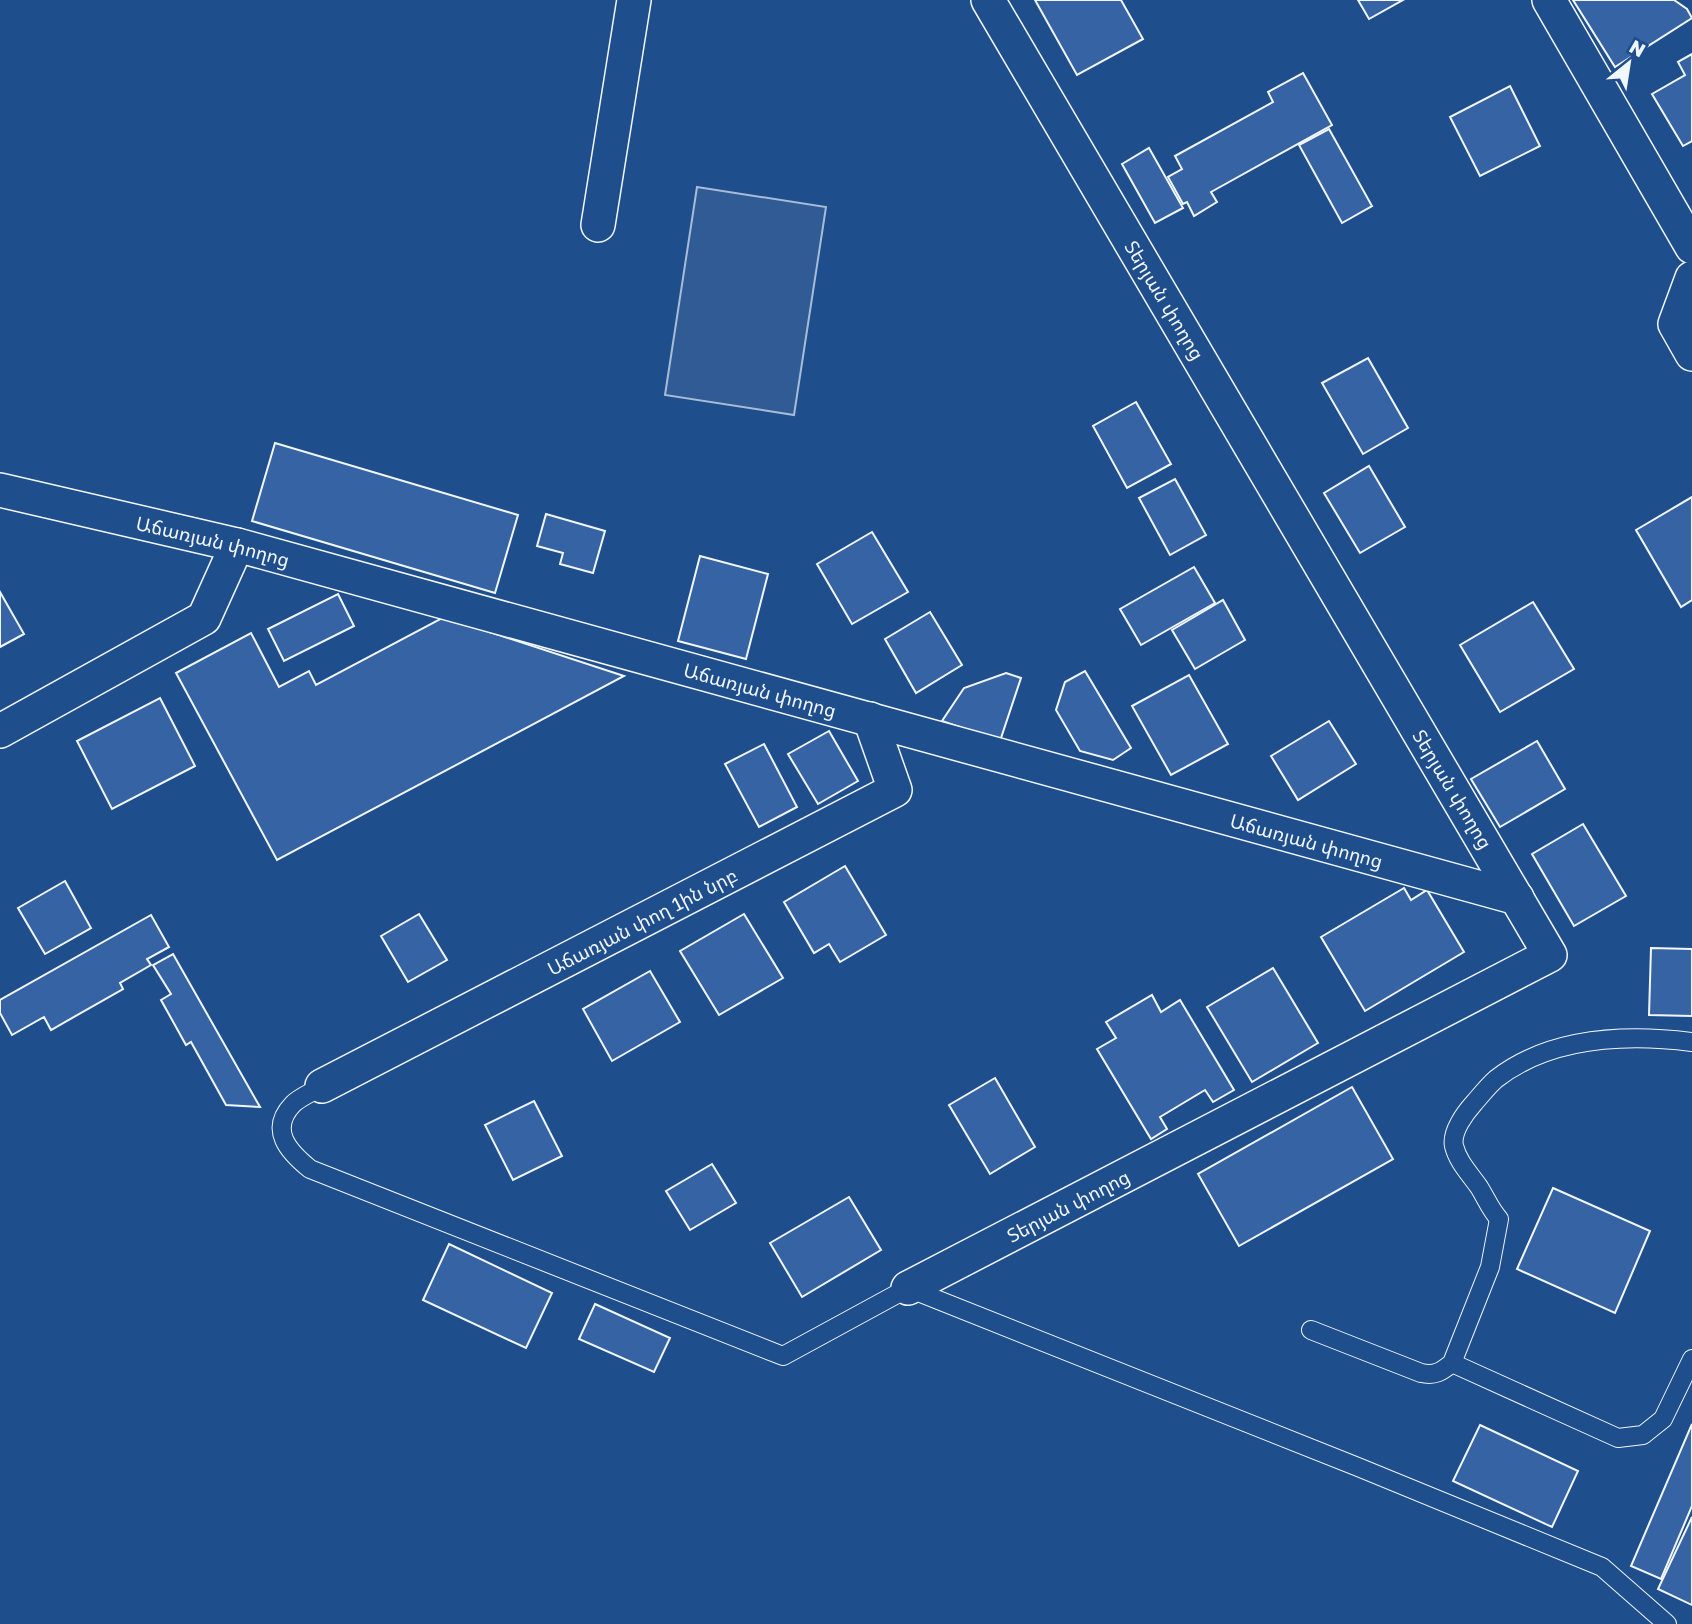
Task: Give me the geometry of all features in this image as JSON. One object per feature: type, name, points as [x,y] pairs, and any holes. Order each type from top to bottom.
[{"type":"street","points":[[598,225],[634,0]]},
{"type":"street","name":"Տերյան փողոց","points":[[908,1289],[1550,955],[988,0]]},
{"type":"street","points":[[1549,0],[1692,247]]},
{"type":"street","points":[[1692,278],[1675,324],[1692,354]]},
{"type":"street","name":"Աճառյան փողոց","points":[[0,490],[237,545],[1517,898]]},
{"type":"street","points":[[0,732],[204,618],[237,545]]},
{"type":"street","name":"Աճառյան փող 1ին նրբ","points":[[322,1086],[895,790],[870,719]]},
{"type":"lane","points":[[1311,1330],[1421,1373],[1433,1375],[1452,1363],[1490,1267],[1499,1219],[1487,1205],[1453,1144],[1458,1128],[1469,1109],[1494,1080],[1513,1068],[1558,1050],[1599,1040],[1640,1038],[1692,1042]]},
{"type":"lane","points":[[322,1086],[293,1104],[283,1121],[283,1140],[293,1155],[310,1169],[783,1356],[908,1289],[1602,1567],[1667,1624]]},
{"type":"lane","points":[[1452,1363],[1618,1438],[1643,1435],[1663,1419],[1692,1359]]},
{"type":"shaded area","points":[[697,187],[826,207],[794,415],[665,395]]},
{"type":"building","points":[[1035,0],[1121,0],[1143,39],[1077,75]]},
{"type":"building","points":[[1358,0],[1403,0],[1369,19]]},
{"type":"building","points":[[1573,0],[1674,0],[1687,9],[1692,18],[1615,67]]},
{"type":"building","points":[[1692,54],[1692,141],[1683,146],[1652,94],[1685,75],[1678,62]]},
{"type":"building","points":[[1303,73],[1332,125],[1211,192],[1217,202],[1194,216],[1187,202],[1183,204],[1168,177],[1182,169],[1175,156],[1273,102],[1268,92]]},
{"type":"building","points":[[1510,86],[1540,146],[1480,176],[1450,117]]},
{"type":"building","points":[[1329,129],[1372,206],[1342,223],[1299,145]]},
{"type":"building","points":[[1149,148],[1183,208],[1155,223],[1122,164]]},
{"type":"building","points":[[1368,358],[1408,428],[1363,454],[1322,383]]},
{"type":"building","points":[[1136,402],[1171,464],[1127,488],[1093,426]]},
{"type":"building","points":[[275,443],[518,515],[495,593],[252,521]]},
{"type":"building","points":[[1369,466],[1405,527],[1360,553],[1324,493]]},
{"type":"building","points":[[1175,479],[1206,535],[1170,555],[1139,498]]},
{"type":"building","points":[[1692,497],[1692,600],[1681,607],[1636,530]]},
{"type":"building","points":[[546,514],[605,531],[593,573],[560,564],[563,553],[537,546]]},
{"type":"building","points":[[872,532],[908,592],[852,624],[817,564]]},
{"type":"building","points":[[700,556],[768,574],[746,659],[678,641]]},
{"type":"building","points":[[1194,567],[1215,603],[1141,645],[1120,609]]},
{"type":"building","points":[[0,592],[24,634],[0,647]]},
{"type":"building","points":[[338,594],[354,626],[284,661],[268,629]]},
{"type":"building","points":[[1223,600],[1245,640],[1195,669],[1172,630]]},
{"type":"building","points":[[1533,602],[1574,669],[1500,712],[1460,645]]},
{"type":"building","points":[[930,612],[962,665],[916,693],[885,639]]},
{"type":"building","points":[[444,617],[624,676],[277,860],[176,673],[251,633],[279,687],[309,671],[316,685]]},
{"type":"building","points":[[1085,671],[1131,748],[1113,760],[1080,751],[1056,710],[1065,682]]},
{"type":"building","points":[[1006,673],[1021,678],[1000,741],[942,721],[964,688]]},
{"type":"building","points":[[1189,675],[1228,744],[1171,775],[1132,706]]},
{"type":"building","points":[[160,698],[195,766],[112,809],[77,741]]},
{"type":"building","points":[[1329,721],[1356,764],[1298,800],[1271,756]]},
{"type":"building","points":[[829,731],[858,781],[818,804],[788,754]]},
{"type":"building","points":[[1537,741],[1565,789],[1500,827],[1471,779]]},
{"type":"building","points":[[764,744],[797,807],[759,827],[725,764]]},
{"type":"building","points":[[1583,824],[1626,896],[1574,926],[1532,854]]},
{"type":"building","points":[[845,866],[886,935],[840,962],[829,944],[814,953],[784,902]]},
{"type":"building","points":[[65,881],[91,928],[45,954],[18,908]]},
{"type":"building","points":[[1404,888],[1411,900],[1427,890],[1464,952],[1365,1011],[1321,937]]},
{"type":"building","points":[[419,914],[447,960],[408,982],[381,936]]},
{"type":"building","points":[[744,914],[783,978],[719,1015],[680,951]]},
{"type":"building","points":[[151,915],[169,947],[147,959],[151,965],[120,983],[123,989],[51,1030],[44,1017],[12,1035],[0,1013],[0,1000]]},
{"type":"building","points":[[1651,948],[1692,949],[1692,1016],[1649,1015]]},
{"type":"building","points":[[173,954],[260,1107],[226,1105],[191,1042],[186,1045],[161,1000],[171,994],[153,965]]},
{"type":"building","points":[[1273,968],[1318,1043],[1252,1082],[1207,1007]]},
{"type":"building","points":[[650,971],[680,1022],[612,1061],[583,1009]]},
{"type":"building","points":[[1152,995],[1161,1012],[1180,1000],[1234,1090],[1213,1102],[1205,1090],[1160,1117],[1167,1129],[1151,1139],[1097,1049],[1116,1038],[1106,1022]]},
{"type":"building","points":[[995,1078],[1035,1147],[990,1174],[949,1105]]},
{"type":"building","points":[[1352,1087],[1393,1159],[1239,1246],[1198,1174]]},
{"type":"building","points":[[534,1101],[562,1156],[513,1180],[485,1125]]},
{"type":"building","points":[[712,1164],[736,1203],[690,1230],[666,1191]]},
{"type":"building","points":[[1553,1188],[1650,1231],[1615,1313],[1517,1269]]},
{"type":"building","points":[[849,1197],[881,1250],[802,1297],[770,1243]]},
{"type":"building","points":[[449,1244],[552,1293],[526,1348],[423,1300]]},
{"type":"building","points":[[595,1304],[670,1338],[654,1372],[579,1339]]},
{"type":"building","points":[[1692,1424],[1692,1506],[1661,1579],[1631,1566]]},
{"type":"building","points":[[1480,1425],[1578,1471],[1552,1527],[1453,1481]]},
{"type":"building","points":[[1692,1517],[1692,1605],[1658,1589]]}]
